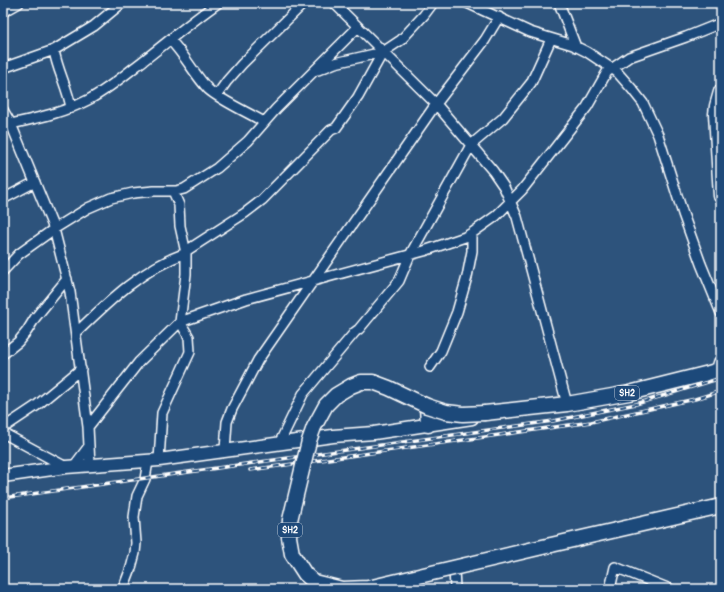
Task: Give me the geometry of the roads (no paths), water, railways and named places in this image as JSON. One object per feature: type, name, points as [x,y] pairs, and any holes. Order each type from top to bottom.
[{"type":"main road","points":[[721,92],[716,114],[721,196]]},
{"type":"main road","name":"SH2","points":[[720,367],[691,378],[567,404],[463,414],[446,412],[427,406],[389,388],[372,382],[361,382],[336,395],[326,405],[320,414],[311,434],[290,520],[289,537],[292,554],[305,574],[314,582],[342,589],[368,588],[721,506]]},
{"type":"main road","points":[[427,406],[428,425]]},
{"type":"main road","points":[[3,476],[70,466],[154,460],[428,425],[527,409]]},
{"type":"street","points":[[3,12],[19,3]]},
{"type":"street","points":[[3,68],[54,50],[94,26],[122,3]]},
{"type":"street","points":[[3,129],[7,125],[53,115],[88,100],[115,82],[186,26],[218,3]]},
{"type":"street","points":[[217,95],[242,64],[304,3]]},
{"type":"street","points":[[334,3],[436,104],[502,184],[517,217],[567,404]]},
{"type":"street","points":[[315,71],[335,63],[383,52],[401,40],[433,3]]},
{"type":"street","points":[[467,3],[530,32],[576,46],[612,68],[625,81],[643,103],[656,131],[683,214],[721,313]]},
{"type":"street","points":[[559,3],[576,46]]},
{"type":"street","points":[[225,450],[226,422],[258,360],[436,104],[485,40],[499,17]]},
{"type":"street","points":[[88,427],[139,362],[180,322],[246,299],[410,255],[465,237],[472,233],[496,216],[522,190],[587,107],[607,72],[629,57],[721,23]]},
{"type":"street","points":[[3,271],[19,254],[83,210],[111,198],[133,193],[154,190],[173,191],[184,189],[217,168],[248,142],[264,122],[358,27]]},
{"type":"street","points":[[279,444],[304,394],[355,332],[360,329],[400,281],[410,255],[471,145],[503,118],[531,83],[551,39]]},
{"type":"street","points":[[170,40],[180,50],[208,89],[264,122]]},
{"type":"street","points":[[54,50],[69,94],[71,108]]},
{"type":"street","points":[[76,332],[130,284],[165,262],[186,252],[262,200],[331,130],[336,128],[358,97],[383,52]]},
{"type":"street","points":[[3,110],[7,125],[35,182],[54,229],[67,279],[81,369],[88,427],[90,465]]},
{"type":"street","points":[[3,199],[35,182]]},
{"type":"street","points":[[123,589],[131,568],[136,548],[134,517],[137,496],[154,460],[162,413],[190,352],[189,337],[180,322],[186,274],[186,252],[180,226],[179,205],[173,191]]},
{"type":"street","points":[[430,367],[441,351],[457,312],[467,278],[472,251],[472,233]]},
{"type":"street","points":[[3,354],[18,342],[27,332],[35,318],[67,279]]},
{"type":"street","points":[[3,428],[36,406],[81,369]]},
{"type":"street","points":[[3,433],[70,466],[89,446]]},
{"type":"street","points":[[610,589],[616,567],[670,589]]},
{"type":"street","points":[[454,568],[455,589]]},
{"type":"railway","points":[[3,498],[553,421],[636,404],[721,378]]},
{"type":"railway","points":[[250,470],[591,422],[695,399],[721,391]]}]
